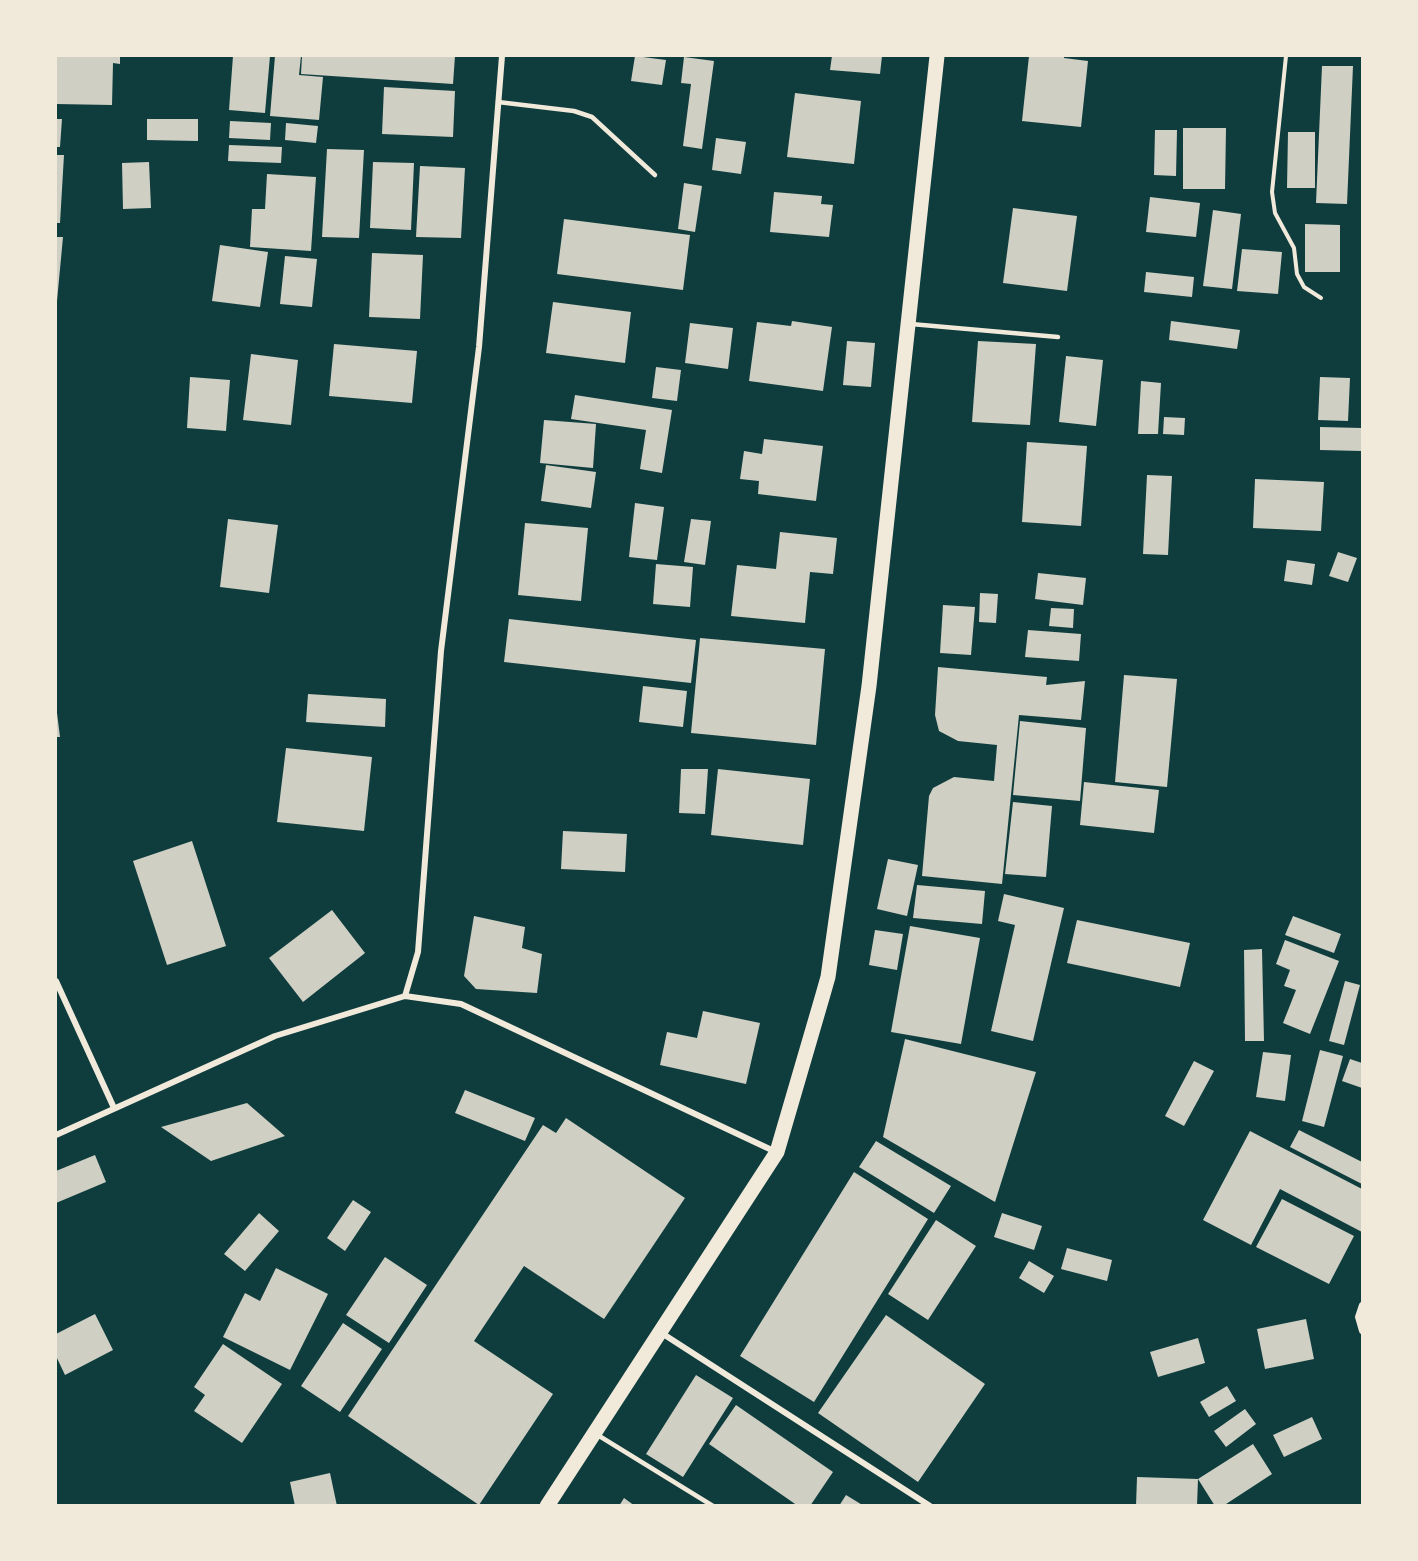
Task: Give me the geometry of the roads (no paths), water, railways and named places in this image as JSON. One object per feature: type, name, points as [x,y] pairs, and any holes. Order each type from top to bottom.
[{"type":"main road","points":[[547,1506],[777,1152],[828,977],[869,686],[937,56]]},
{"type":"street","points":[[405,996],[418,951],[441,651],[479,346],[502,56]]},
{"type":"street","points":[[56,981],[114,1108]]},
{"type":"street","points":[[56,1135],[275,1036],[405,996],[461,1004],[777,1152]]},
{"type":"street","points":[[1362,1305],[1358,1317],[1362,1330]]},
{"type":"street","points":[[659,1332],[930,1506]]},
{"type":"lane","points":[[498,102],[574,111],[592,117],[655,175]]},
{"type":"lane","points":[[908,323],[1058,337]]},
{"type":"lane","points":[[594,1432],[713,1506]]}]
